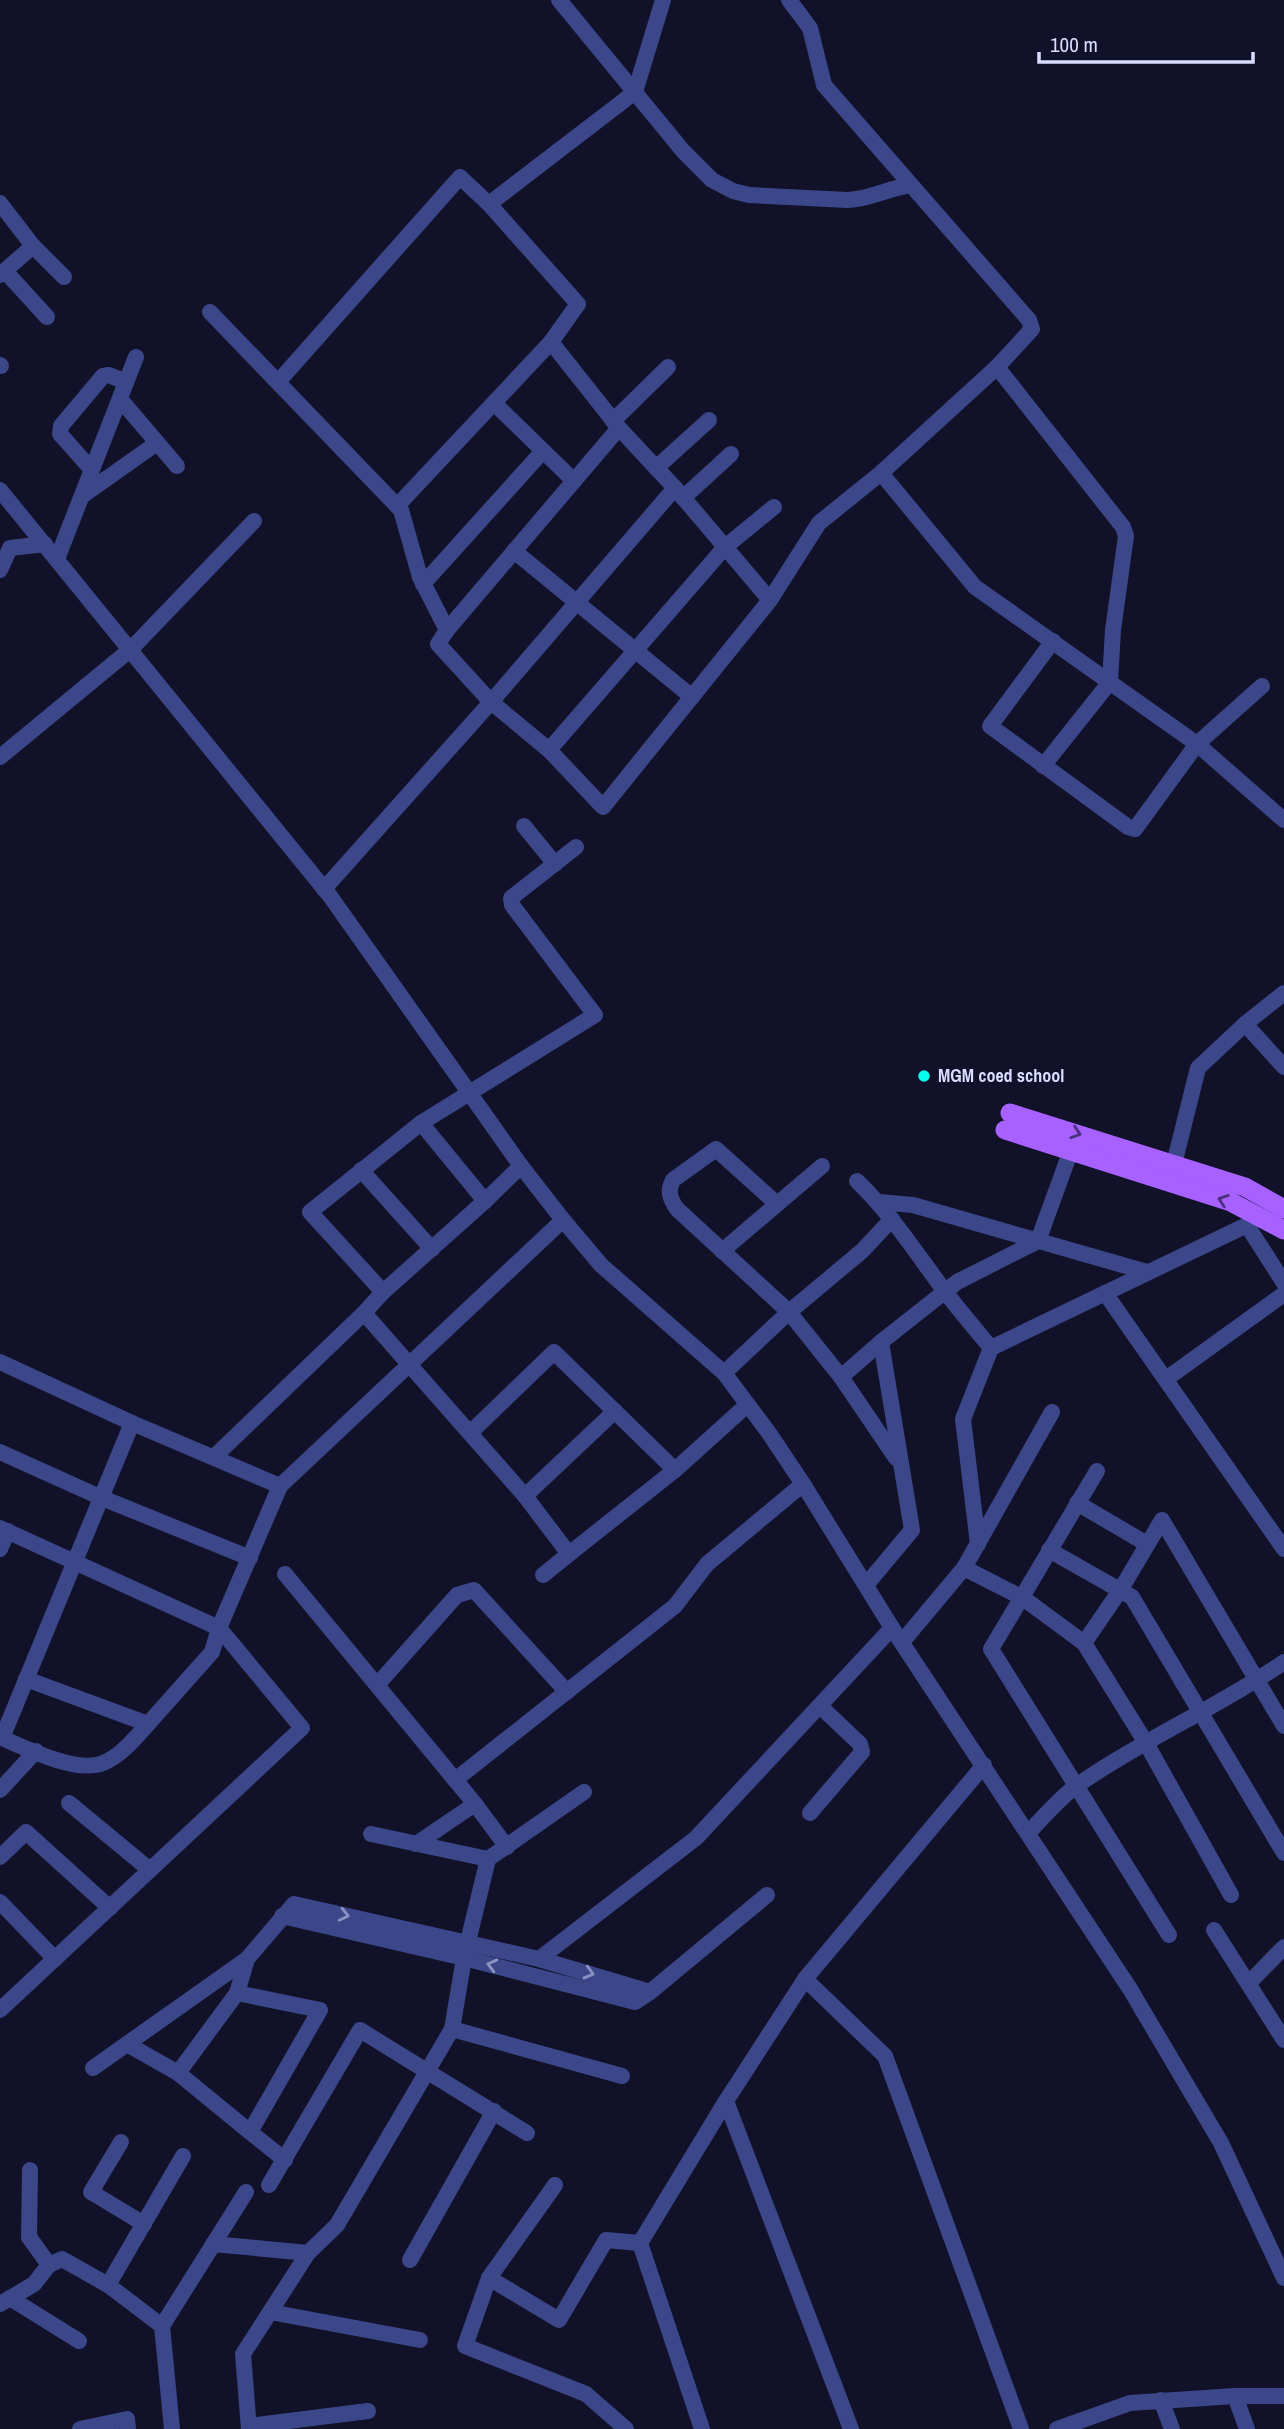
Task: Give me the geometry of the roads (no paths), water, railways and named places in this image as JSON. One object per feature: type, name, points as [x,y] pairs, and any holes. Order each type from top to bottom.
[{"type":"main road","points":[[1284,1209],[1245,1187],[1174,1164],[1008,1122],[1071,1150],[1231,1202],[1254,1221],[1284,1230]]},
{"type":"street","points":[[559,0],[683,151],[712,180],[733,191],[749,195],[861,200],[889,188],[911,185]]},
{"type":"street","points":[[489,204],[635,92],[663,0]]},
{"type":"street","points":[[668,367],[616,424],[574,481],[439,640],[439,646],[491,702],[549,750],[603,807],[770,600],[819,523],[881,473],[997,367],[1030,333],[1032,325],[824,85],[810,28],[789,0]]},
{"type":"street","points":[[278,382],[460,177],[489,204],[578,304],[551,342],[397,506]]},
{"type":"street","points":[[0,203],[33,246],[64,277]]},
{"type":"street","points":[[0,229],[14,219]]},
{"type":"street","points":[[33,246],[2,273],[47,317]]},
{"type":"street","points":[[210,312],[401,510],[423,584],[447,631]]},
{"type":"street","points":[[551,342],[616,424],[770,600]]},
{"type":"street","points":[[57,559],[136,356]]},
{"type":"street","points":[[997,367],[1123,527],[1126,536],[1113,630],[1110,682],[1043,766]]},
{"type":"street","points":[[92,470],[60,434],[61,426],[103,376],[110,374],[126,382]]},
{"type":"street","points":[[120,399],[177,466]]},
{"type":"street","points":[[494,403],[574,481]]},
{"type":"street","points":[[656,468],[709,420]]},
{"type":"street","points":[[82,496],[157,443]]},
{"type":"street","points":[[423,584],[543,452]]},
{"type":"street","points":[[324,890],[576,602],[679,493],[731,454]]},
{"type":"street","points":[[881,473],[975,587],[1197,744],[1284,820]]},
{"type":"street","points":[[0,490],[324,890],[521,1166],[563,1220],[601,1265],[723,1373],[747,1405],[803,1484],[897,1635],[1130,1989],[1222,2143],[1284,2278]]},
{"type":"street","points":[[549,750],[726,547],[774,507]]},
{"type":"street","points":[[0,757],[131,649],[254,521]]},
{"type":"street","points":[[0,570],[5,547],[45,544]]},
{"type":"street","points":[[514,551],[692,697]]},
{"type":"street","points":[[1053,642],[990,726],[1128,827],[1135,829],[1197,744],[1262,686]]},
{"type":"street","points":[[524,826],[555,864]]},
{"type":"street","points":[[383,1292],[310,1212],[421,1123],[595,1015],[512,905],[511,898],[576,847]]},
{"type":"street","points":[[1174,1164],[1198,1068],[1244,1024],[1284,993]]},
{"type":"street","points":[[1244,1024],[1284,1067]]},
{"type":"street","points":[[421,1123],[485,1201]]},
{"type":"street","points":[[777,1204],[716,1149],[673,1180],[669,1187],[670,1196],[677,1209],[789,1312],[841,1377],[899,1463]]},
{"type":"street","points":[[841,1377],[957,1282],[1038,1241],[1071,1150]]},
{"type":"street","points":[[214,1457],[383,1292],[521,1166]]},
{"type":"street","points":[[722,1251],[822,1166]]},
{"type":"street","points":[[361,1170],[432,1249]]},
{"type":"street","points":[[857,1181],[879,1202],[945,1292],[991,1348]]},
{"type":"street","points":[[879,1202],[913,1205],[1147,1272]]},
{"type":"street","points":[[978,1544],[963,1419],[991,1348],[1284,1209]]},
{"type":"street","points":[[723,1373],[789,1312],[848,1263],[892,1219]]},
{"type":"street","points":[[132,1423],[1,1738],[65,1762],[89,1766],[102,1764],[124,1749],[212,1652],[219,1628],[280,1486],[563,1220]]},
{"type":"street","points":[[1254,1221],[1250,1230],[1284,1283]]},
{"type":"street","points":[[1105,1293],[1284,1549]]},
{"type":"street","points":[[1166,1379],[1284,1294]]},
{"type":"street","points":[[364,1313],[525,1496],[569,1554]]},
{"type":"street","points":[[866,1585],[912,1530],[881,1342]]},
{"type":"street","points":[[471,1433],[554,1352],[675,1470]]},
{"type":"street","points":[[0,1362],[132,1423],[280,1486]]},
{"type":"street","points":[[543,1575],[675,1470],[747,1405]]},
{"type":"street","points":[[525,1496],[615,1411]]},
{"type":"street","points":[[539,1959],[696,1838],[820,1706],[964,1568],[1052,1412]]},
{"type":"street","points":[[0,1452],[102,1498],[250,1558]]},
{"type":"street","points":[[1097,1471],[991,1649],[1169,1935]]},
{"type":"street","points":[[455,1780],[675,1606],[707,1564],[803,1484]]},
{"type":"street","points":[[1077,1503],[1147,1544]]},
{"type":"street","points":[[1084,1643],[1162,1520],[1284,1726]]},
{"type":"street","points":[[0,1549],[4,1529],[219,1628],[302,1728],[0,2010]]},
{"type":"street","points":[[1049,1549],[1121,1588],[1132,1597],[1284,1853]]},
{"type":"street","points":[[964,1568],[1023,1598],[1084,1643],[1146,1743],[1231,1895]]},
{"type":"street","points":[[285,1574],[508,1847]]},
{"type":"street","points":[[377,1685],[457,1595],[474,1590],[567,1692]]},
{"type":"street","points":[[1028,1833],[1076,1785],[1256,1682],[1284,1662]]},
{"type":"street","points":[[26,1679],[148,1724]]},
{"type":"street","points":[[810,1813],[862,1752],[860,1744],[820,1706]]},
{"type":"street","points":[[0,1790],[36,1751]]},
{"type":"street","points":[[702,2429],[640,2243],[726,2101],[805,1979],[984,1765]]},
{"type":"street","points":[[371,1834],[488,1859],[584,1792]]},
{"type":"street","points":[[69,1803],[150,1870]]},
{"type":"street","points":[[416,1843],[475,1804]]},
{"type":"street","points":[[0,1857],[26,1832],[110,1908]]},
{"type":"street","points":[[368,2411],[249,2428],[243,2354],[307,2253],[337,2224],[452,2029],[466,1950],[488,1859]]},
{"type":"street","points":[[93,2068],[247,1959],[294,1904],[466,1950],[635,2002],[767,1895]]},
{"type":"street","points":[[0,1902],[55,1959]]},
{"type":"street","points":[[1214,1930],[1249,1983],[1279,2021],[1284,2040]]},
{"type":"street","points":[[1249,1983],[1284,1947]]},
{"type":"street","points":[[466,1950],[539,1959],[650,1992]]},
{"type":"street","points":[[178,2073],[237,1993],[247,1959]]},
{"type":"street","points":[[805,1979],[885,2056],[1021,2429]]},
{"type":"street","points":[[237,1993],[320,2010],[250,2133]]},
{"type":"street","points":[[452,2029],[622,2076]]},
{"type":"street","points":[[269,2185],[360,2030],[527,2133]]},
{"type":"street","points":[[127,2044],[178,2073],[285,2160]]},
{"type":"street","points":[[726,2101],[850,2429]]},
{"type":"street","points":[[410,2260],[494,2111]]},
{"type":"street","points":[[121,2142],[91,2192],[144,2224]]},
{"type":"street","points":[[108,2285],[183,2156]]},
{"type":"street","points":[[30,2170],[29,2237],[49,2265]]},
{"type":"street","points":[[555,2185],[489,2278],[465,2346],[586,2394],[626,2429]]},
{"type":"street","points":[[172,2429],[162,2326],[246,2192]]},
{"type":"street","points":[[489,2278],[559,2320],[606,2240],[640,2243]]},
{"type":"street","points":[[213,2244],[307,2253]]},
{"type":"street","points":[[5,2301],[34,2284],[49,2265],[62,2259],[108,2285],[162,2326]]},
{"type":"street","points":[[5,2301],[79,2341]]},
{"type":"street","points":[[270,2312],[420,2340]]},
{"type":"street","points":[[1235,2396],[1247,2429]]},
{"type":"street","points":[[1057,2429],[1130,2403],[1235,2396],[1284,2396]]},
{"type":"street","points":[[1161,2400],[1172,2429]]},
{"type":"street","points":[[79,2429],[127,2419],[128,2429]]},
{"type":"place","name":"MGM coed school","points":[[924,1076]]}]
